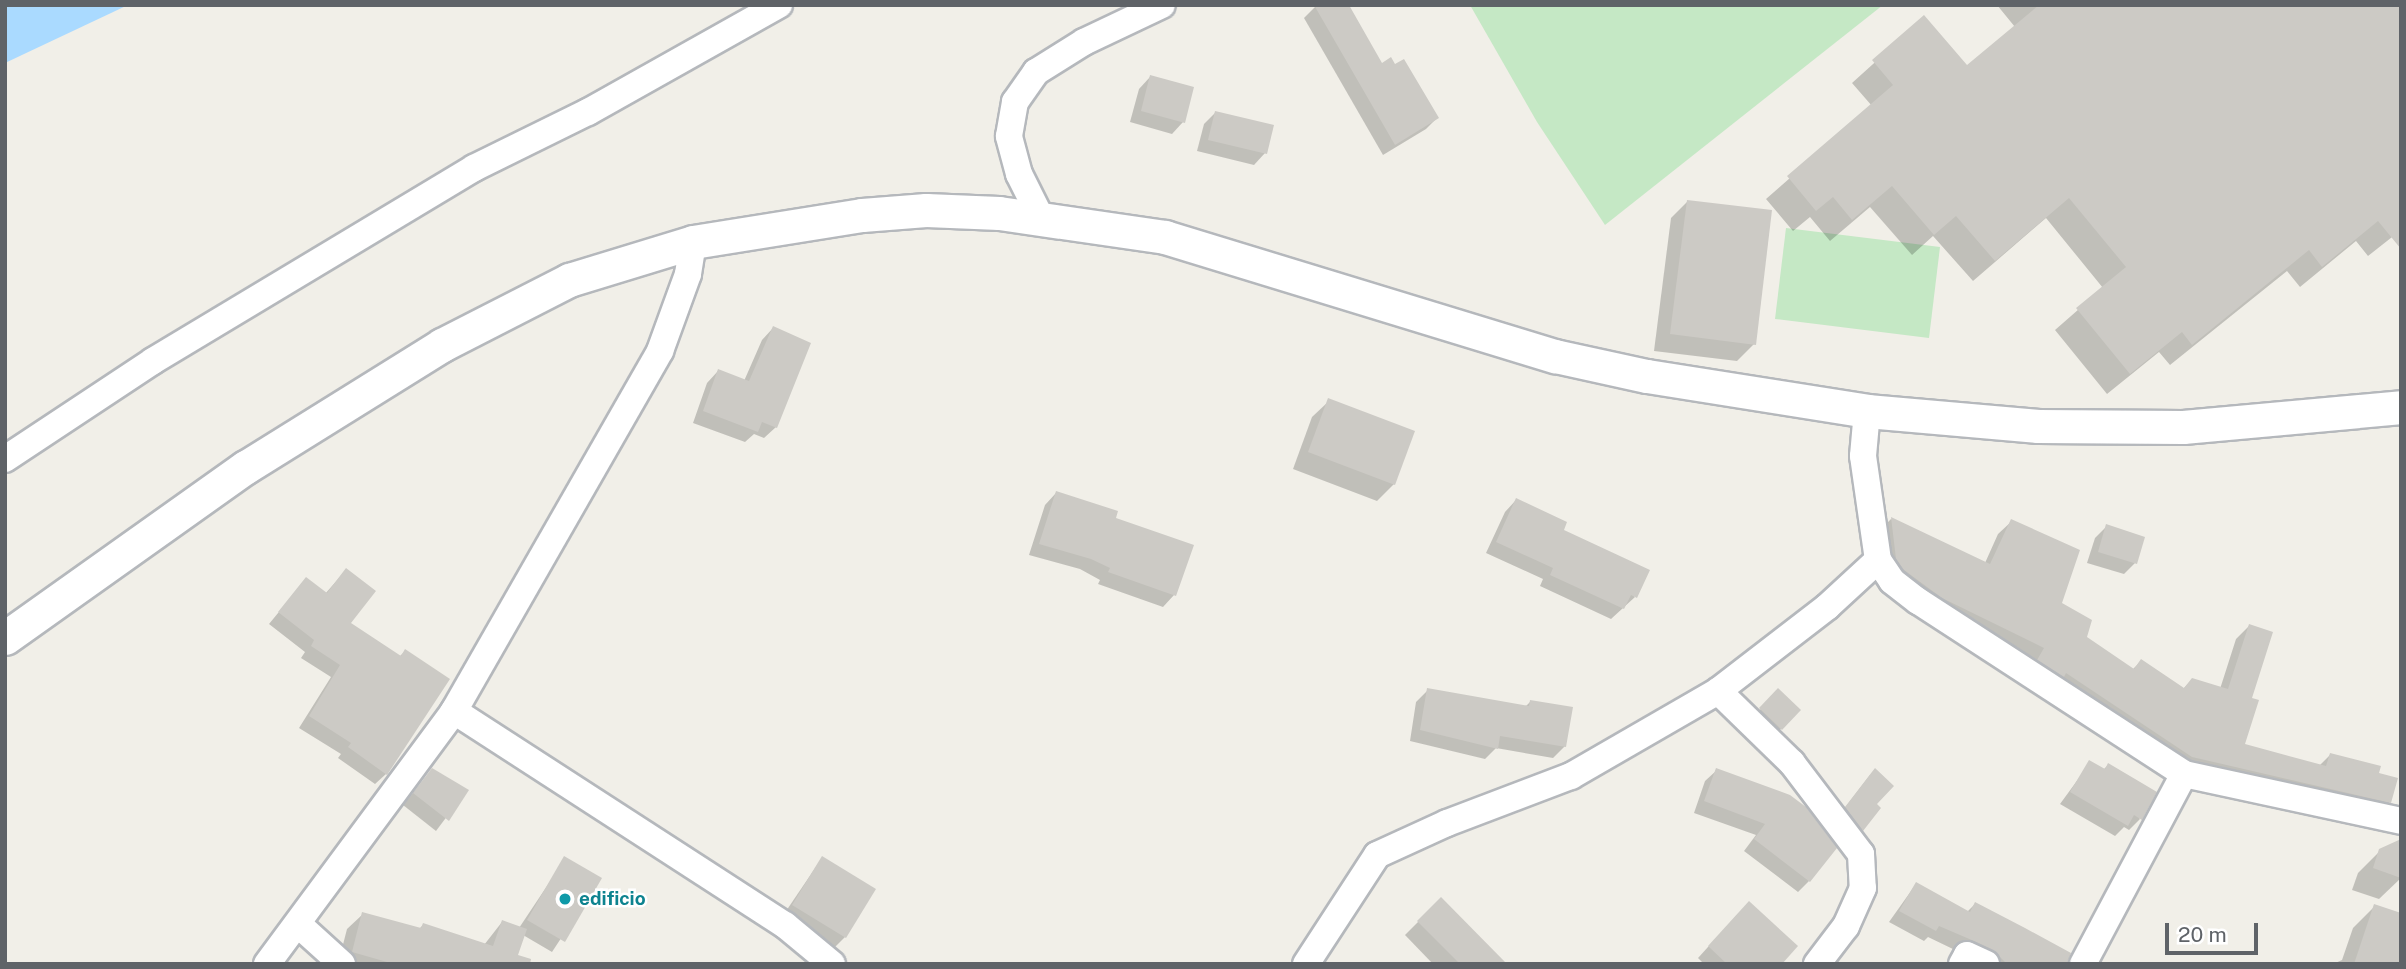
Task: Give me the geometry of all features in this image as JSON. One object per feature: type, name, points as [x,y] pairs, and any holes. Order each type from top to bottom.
[{"type":"street","points":[[5,459],[153,361],[474,167],[588,112],[779,5]]},
{"type":"street","points":[[1041,218],[1019,174],[1009,136],[1015,102],[1036,72],[1084,42],[1162,5]]},
{"type":"street","points":[[5,638],[246,467],[442,345],[569,281],[693,242],[862,215],[926,210],[1041,218],[1166,237],[1555,356],[1660,379],[1867,411],[2038,426],[2183,427],[2401,407]]},
{"type":"street","points":[[267,964],[299,925],[454,711],[660,351],[688,274],[693,242]]},
{"type":"street","points":[[1867,411],[1863,456],[1878,560],[1892,581],[1918,601],[2185,774],[2401,821]]},
{"type":"street","points":[[1306,964],[1377,855],[1447,823],[1572,776],[1718,691],[1827,607],[1878,560]]},
{"type":"street","points":[[1718,691],[1792,764],[1861,854],[1863,888],[1846,926],[1816,964]]},
{"type":"street","points":[[454,711],[785,925],[832,964]]},
{"type":"street","points":[[2083,964],[2185,774]]},
{"type":"street","points":[[299,925],[342,964]]},
{"type":"street","points":[[1962,964],[1967,955],[1986,964]]},
{"type":"green space","points":[[1470,5],[1883,5],[1605,225],[1537,122]]},
{"type":"green space","points":[[1786,228],[1940,247],[1929,338],[1775,319]]},
{"type":"water","points":[[5,5],[128,5],[5,63]]},
{"type":"building","points":[[1314,5],[1349,5],[1382,63],[1391,57],[1395,64],[1404,59],[1439,118],[1395,145]]},
{"type":"building","points":[[2039,5],[2401,5],[2401,249],[2378,221],[2322,267],[2309,250],[2192,345],[2182,332],[2130,374],[2076,308],[2126,267],[2069,198],[1995,261],[1956,216],[1934,235],[1892,186],[1852,220],[1833,197],[1816,211],[1787,176],[1893,85],[1872,60],[1924,15],[1967,65]]},
{"type":"building","points":[[1150,75],[1194,87],[1185,123],[1141,111]]},
{"type":"building","points":[[1215,111],[1274,125],[1267,154],[1208,140]]},
{"type":"building","points":[[1687,200],[1772,210],[1756,345],[1670,334]]},
{"type":"building","points":[[773,326],[811,343],[777,428],[762,422],[758,432],[703,411],[718,369],[749,381]]},
{"type":"building","points":[[1328,398],[1415,431],[1395,485],[1308,452]]},
{"type":"building","points":[[1056,491],[1118,511],[1116,518],[1194,545],[1176,596],[1108,572],[1110,568],[1091,559],[1039,544]]},
{"type":"building","points":[[1516,498],[1567,522],[1564,530],[1650,570],[1637,598],[1631,595],[1624,609],[1550,575],[1553,568],[1496,542]]},
{"type":"building","points":[[1891,517],[1990,564],[2011,519],[2080,550],[2062,603],[2092,620],[2087,637],[2134,669],[2141,659],[2184,688],[2192,678],[2228,689],[2249,624],[2273,632],[2252,698],[2259,700],[2245,744],[2326,766],[2330,753],[2381,766],[2379,773],[2398,778],[2391,803],[2192,757],[2066,673],[2064,677],[2037,660],[2044,648],[1942,598],[1904,570],[1896,559]]},
{"type":"building","points":[[2106,524],[2145,537],[2137,564],[2098,552]]},
{"type":"building","points":[[346,568],[376,591],[351,623],[401,656],[405,649],[450,679],[387,775],[348,747],[351,743],[309,716],[340,665],[311,646],[314,640],[278,612],[306,577],[327,593]]},
{"type":"building","points":[[1427,688],[1529,706],[1530,700],[1573,707],[1566,747],[1500,736],[1498,749],[1420,730]]},
{"type":"building","points":[[1778,688],[1801,710],[1782,730],[1759,708]]},
{"type":"building","points":[[2089,760],[2105,769],[2108,763],[2157,792],[2142,820],[2134,815],[2128,826],[2070,792]]},
{"type":"building","points":[[432,768],[469,790],[449,821],[413,793]]},
{"type":"building","points":[[1716,768],[1790,795],[1806,807],[1837,848],[1810,882],[1754,839],[1765,824],[1704,801]]},
{"type":"building","points":[[1875,768],[1894,786],[1877,804],[1881,808],[1863,831],[1845,807]]},
{"type":"building","points":[[2401,839],[2401,878],[2373,868],[2379,849]]},
{"type":"building","name":"edificio","points":[[564,856],[602,878],[565,942],[527,920]]},
{"type":"building","points":[[822,856],[876,889],[846,938],[792,905]]},
{"type":"building","points":[[1916,882],[1970,912],[1975,902],[2025,928],[2071,953],[2067,964],[2007,964],[1993,950],[1939,926],[1936,931],[1899,911]]},
{"type":"building","points":[[1441,897],[1507,964],[1460,964],[1417,921]]},
{"type":"building","points":[[1749,901],[1798,946],[1782,964],[1727,964],[1708,946]]},
{"type":"building","points":[[2374,904],[2401,913],[2401,964],[2354,964]]},
{"type":"building","points":[[362,912],[421,928],[423,923],[493,946],[502,920],[527,929],[518,955],[531,959],[530,964],[394,964],[352,952]]},
{"type":"place","name":"edificio","points":[[565,899]]}]
